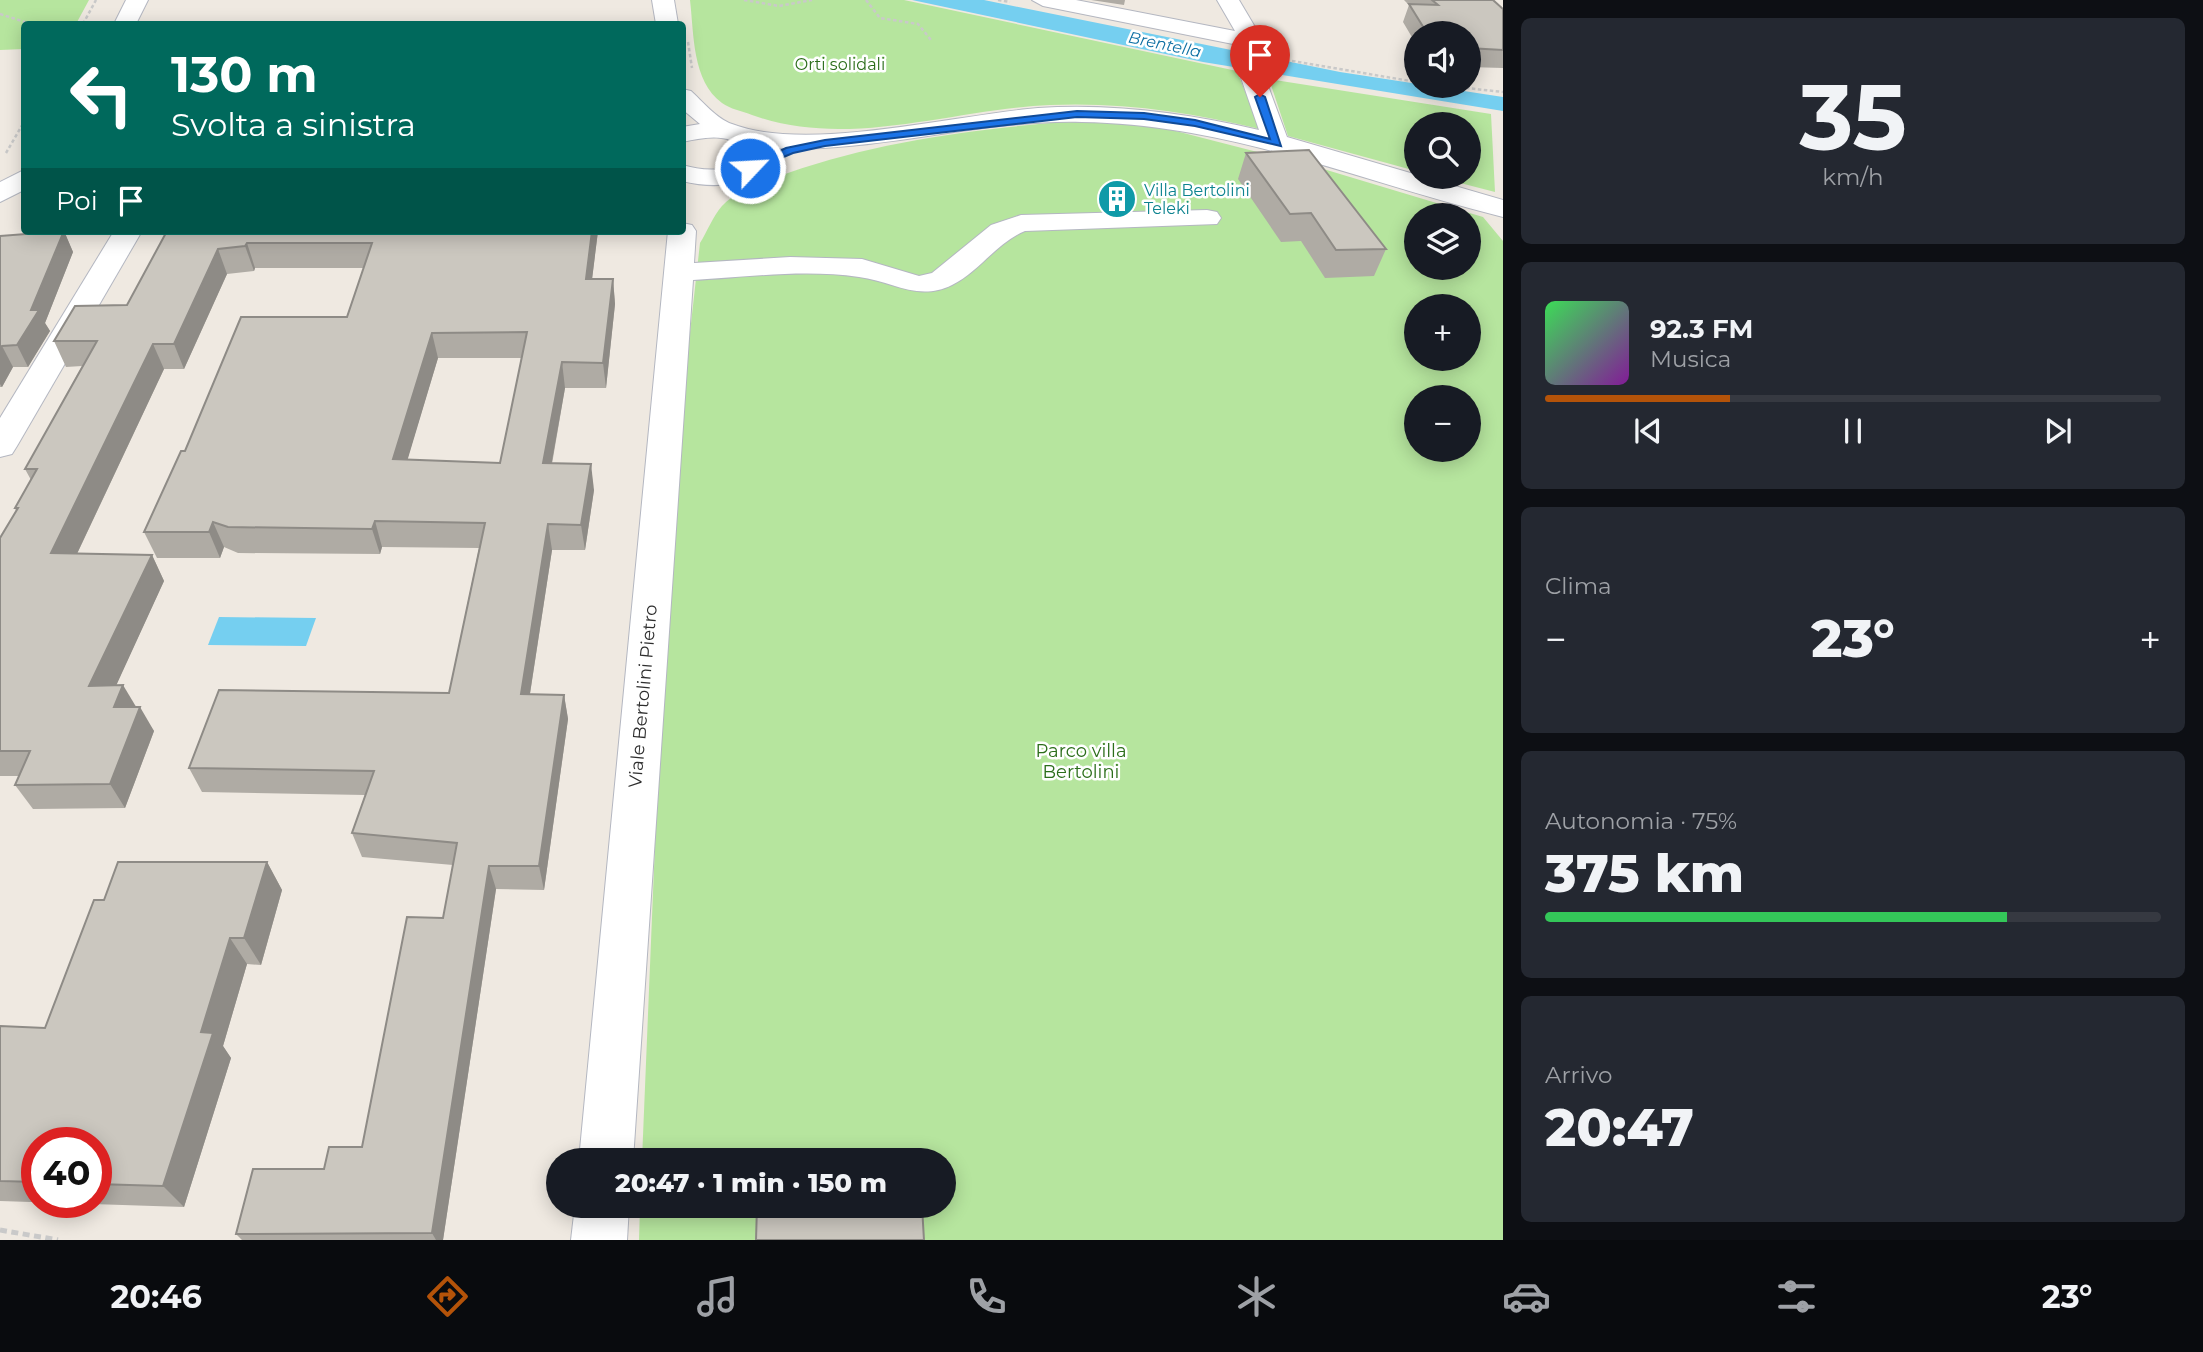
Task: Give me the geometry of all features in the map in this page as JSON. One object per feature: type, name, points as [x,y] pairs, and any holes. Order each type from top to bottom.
[{"type":"street","points":[[126,21],[137,0]]},
{"type":"street","points":[[663,0],[666,21]]},
{"type":"street","points":[[1043,0],[1254,57]]},
{"type":"street","points":[[1227,0],[1254,57],[1277,144]]},
{"type":"street","points":[[686,99],[722,130],[753,151]]},
{"type":"street","name":"Viale Bertolini Pietro","points":[[686,203],[731,176],[753,151],[790,150],[825,143],[1077,114],[1144,116],[1195,123],[1503,209]]},
{"type":"street","points":[[686,134],[722,130]]},
{"type":"street","points":[[0,194],[21,180]]},
{"type":"street","points":[[0,207],[21,205]]},
{"type":"street","points":[[679,272],[779,266],[862,268],[905,282],[931,284],[942,279],[1001,231],[1021,223],[1207,218]]},
{"type":"street","points":[[0,446],[126,235]]},
{"type":"street","name":"Viale Bertolini Pietro","points":[[607,1148],[683,235]]},
{"type":"street","points":[[599,1240],[601,1218]]},
{"type":"path","points":[[85,21],[96,0]]},
{"type":"path","points":[[744,0],[779,6],[812,0]]},
{"type":"path","points":[[866,0],[880,18],[918,24],[931,40]]},
{"type":"path","points":[[0,14],[21,21]]},
{"type":"path","points":[[1481,90],[1503,92]]},
{"type":"path","points":[[0,163],[21,127]]},
{"type":"path","points":[[0,1230],[58,1240]]},
{"type":"green space","points":[[0,0],[89,0],[78,21],[21,21],[21,49],[0,50]]},
{"type":"green space","name":"Orti solidali","points":[[690,0],[904,0],[1237,71],[1260,129],[1156,110],[1077,104],[1013,108],[863,128],[825,129],[788,125],[732,108],[712,94],[696,56]]},
{"type":"green space","points":[[1269,79],[1478,112],[1404,112],[1404,168],[1288,136]]},
{"type":"green space","points":[[1481,112],[1491,114],[1495,192],[1481,188]]},
{"type":"green space","name":"Parco villa Bertolini","points":[[1062,122],[1118,123],[1164,128],[1320,168],[1436,203],[1404,203],[1404,280],[1481,280],[1481,216],[1503,241],[1503,1240],[639,1240],[640,1218],[956,1218],[956,1148],[642,1148],[668,529],[700,243],[722,206],[745,189],[855,153],[958,133]]},
{"type":"water","name":"Brentella","points":[[912,0],[984,0],[1340,72],[1404,82],[1404,95],[1203,62]]},
{"type":"water","points":[[1481,94],[1503,97],[1503,111],[1423,98],[1481,98]]},
{"type":"water","points":[[219,617],[316,618],[306,646],[208,645]]},
{"type":"building","points":[[1432,0],[1493,0],[1503,9],[1503,50],[1481,49],[1481,21],[1420,21],[1409,4],[1438,5]]},
{"type":"building","points":[[1309,150],[1386,249],[1336,250],[1311,213],[1290,214],[1246,153]]},
{"type":"building","points":[[62,235],[31,310],[39,310],[17,345],[2,346],[0,349],[0,236]]},
{"type":"building","points":[[165,235],[592,235],[586,279],[613,279],[603,363],[562,362],[543,463],[591,464],[581,525],[548,524],[521,694],[564,695],[539,866],[489,866],[432,1233],[236,1234],[253,1169],[324,1169],[329,1147],[362,1147],[407,917],[443,918],[457,843],[352,833],[374,771],[189,768],[219,690],[449,693],[485,523],[375,521],[372,529],[228,527],[213,522],[209,532],[144,532],[181,451],[185,451],[241,317],[347,317],[372,243],[247,243],[245,246],[218,249],[174,344],[153,344],[51,553],[152,555],[89,686],[123,685],[114,707],[140,707],[110,784],[15,785],[30,751],[0,751],[0,538],[37,469],[25,469],[97,341],[54,341],[75,306],[127,305]],"holes":[[[527,332],[500,463],[393,459],[432,333]]]},
{"type":"building","points":[[118,862],[267,862],[244,938],[230,938],[201,1032],[213,1033],[163,1186],[112,1184],[112,1127],[21,1127],[21,1182],[0,1181],[0,1026],[45,1028],[94,900],[104,900]]},
{"type":"building","points":[[757,1218],[923,1218],[924,1240],[756,1240]]},
{"type":"place","name":"Villa Bertolini Teleki","points":[[1117,199]]},
{"type":"route","points":[[750,168],[790,150],[825,143],[1012,119],[1077,114],[1144,116],[1195,123],[1277,144],[1260,97]]}]
